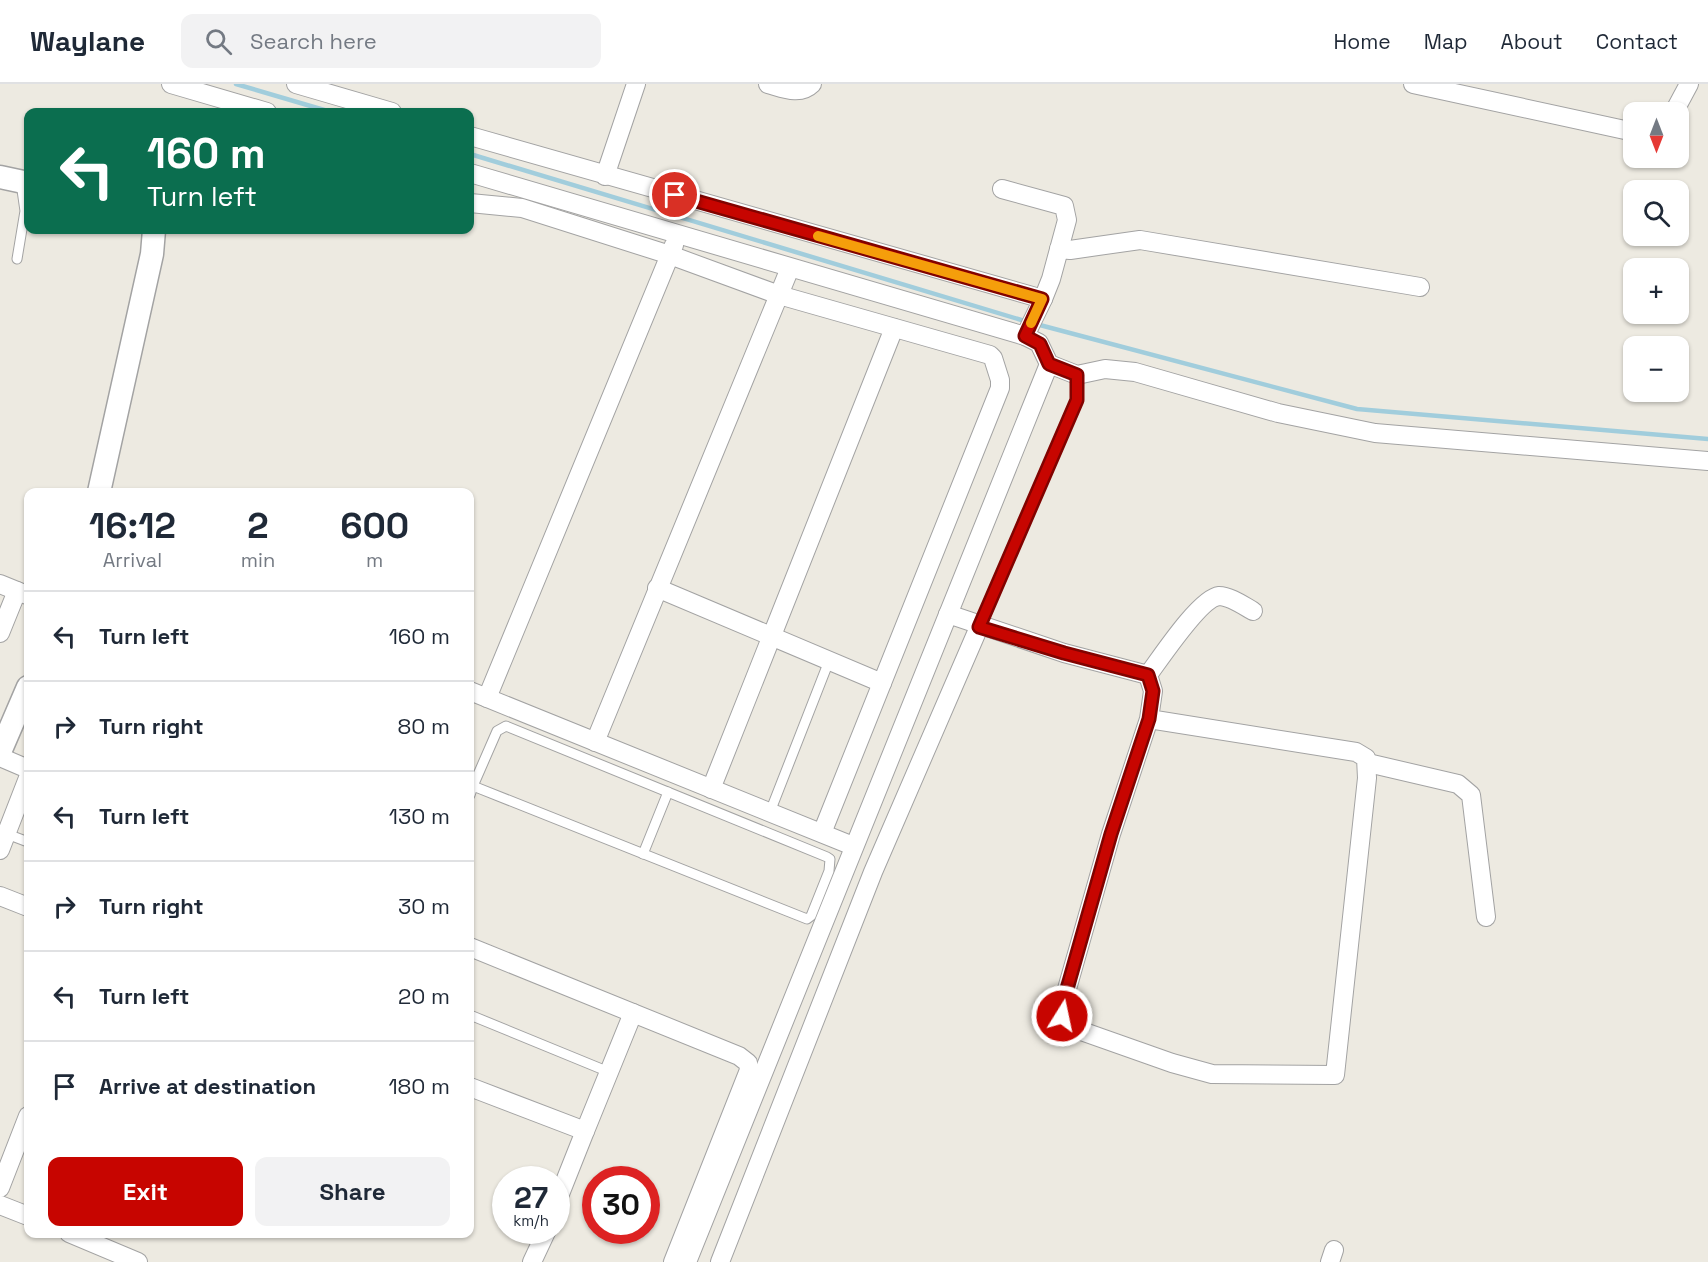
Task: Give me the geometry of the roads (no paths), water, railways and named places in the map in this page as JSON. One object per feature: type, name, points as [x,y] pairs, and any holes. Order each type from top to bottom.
[{"type":"street","points":[[171,84],[253,108]]},
{"type":"street","points":[[296,84],[378,108]]},
{"type":"street","points":[[605,176],[636,84]]},
{"type":"street","points":[[768,84],[798,91],[812,84]]},
{"type":"street","points":[[1413,84],[1623,130]]},
{"type":"street","points":[[1679,102],[1689,84]]},
{"type":"street","points":[[474,137],[1040,305]]},
{"type":"street","points":[[474,174],[790,268],[1027,332],[1040,344],[1049,364],[1077,375],[1105,369],[1135,372],[1278,413],[1375,433],[1708,461]]},
{"type":"street","points":[[1002,189],[1064,206],[1067,220],[1040,305],[1027,332]]},
{"type":"street","points":[[474,203],[522,207],[670,255],[779,295],[990,355],[1000,380],[822,834]]},
{"type":"street","points":[[100,488],[152,254],[154,234]]},
{"type":"street","points":[[679,235],[478,695],[853,846]]},
{"type":"street","points":[[1059,249],[1140,240],[1420,287]]},
{"type":"street","points":[[595,742],[790,268]]},
{"type":"street","points":[[711,789],[894,328]]},
{"type":"street","points":[[673,1262],[853,846],[1049,364]]},
{"type":"street","points":[[657,588],[882,683]]},
{"type":"street","points":[[0,633],[15,590]]},
{"type":"street","points":[[1148,675],[1192,617],[1214,597],[1224,596],[1253,611]]},
{"type":"street","points":[[948,614],[979,627],[1064,653],[1148,675]]},
{"type":"street","points":[[720,1262],[873,872],[979,627]]},
{"type":"street","points":[[1148,675],[1153,691],[1149,719],[1111,834],[1061,1010],[1062,1016],[1070,1027],[1172,1063],[1212,1074],[1335,1075],[1368,763],[1366,758],[1356,752],[1149,719]]},
{"type":"street","points":[[24,697],[0,755],[24,768]]},
{"type":"street","points":[[1368,763],[1458,784],[1471,795],[1486,917]]},
{"type":"street","points":[[3,842],[24,788]]},
{"type":"street","points":[[0,896],[24,905]]},
{"type":"street","points":[[474,949],[739,1056],[748,1063],[747,1094],[687,1262]]},
{"type":"street","points":[[570,1169],[633,1013]]},
{"type":"street","points":[[474,1089],[585,1131]]},
{"type":"street","points":[[0,1188],[24,1126]]},
{"type":"street","points":[[0,1205],[24,1214]]},
{"type":"street","points":[[81,1238],[138,1262]]},
{"type":"street","points":[[532,1262],[540,1244]]},
{"type":"lane","points":[[16,180],[24,208]]},
{"type":"lane","points":[[17,259],[24,217]]},
{"type":"lane","points":[[979,627],[1077,400],[1077,375]]},
{"type":"lane","points":[[770,813],[829,661]]},
{"type":"lane","points":[[474,784],[497,731],[506,726],[827,857],[830,860],[829,871],[811,916],[807,919],[642,854],[474,792]]},
{"type":"lane","points":[[642,854],[668,792]]},
{"type":"lane","points":[[3,842],[24,842]]},
{"type":"lane","points":[[474,1017],[609,1072]]},
{"type":"waterway","points":[[236,84],[317,108]]},
{"type":"waterway","points":[[474,155],[1028,322]]},
{"type":"waterway","points":[[1036,324],[1357,409],[1708,439]]}]
